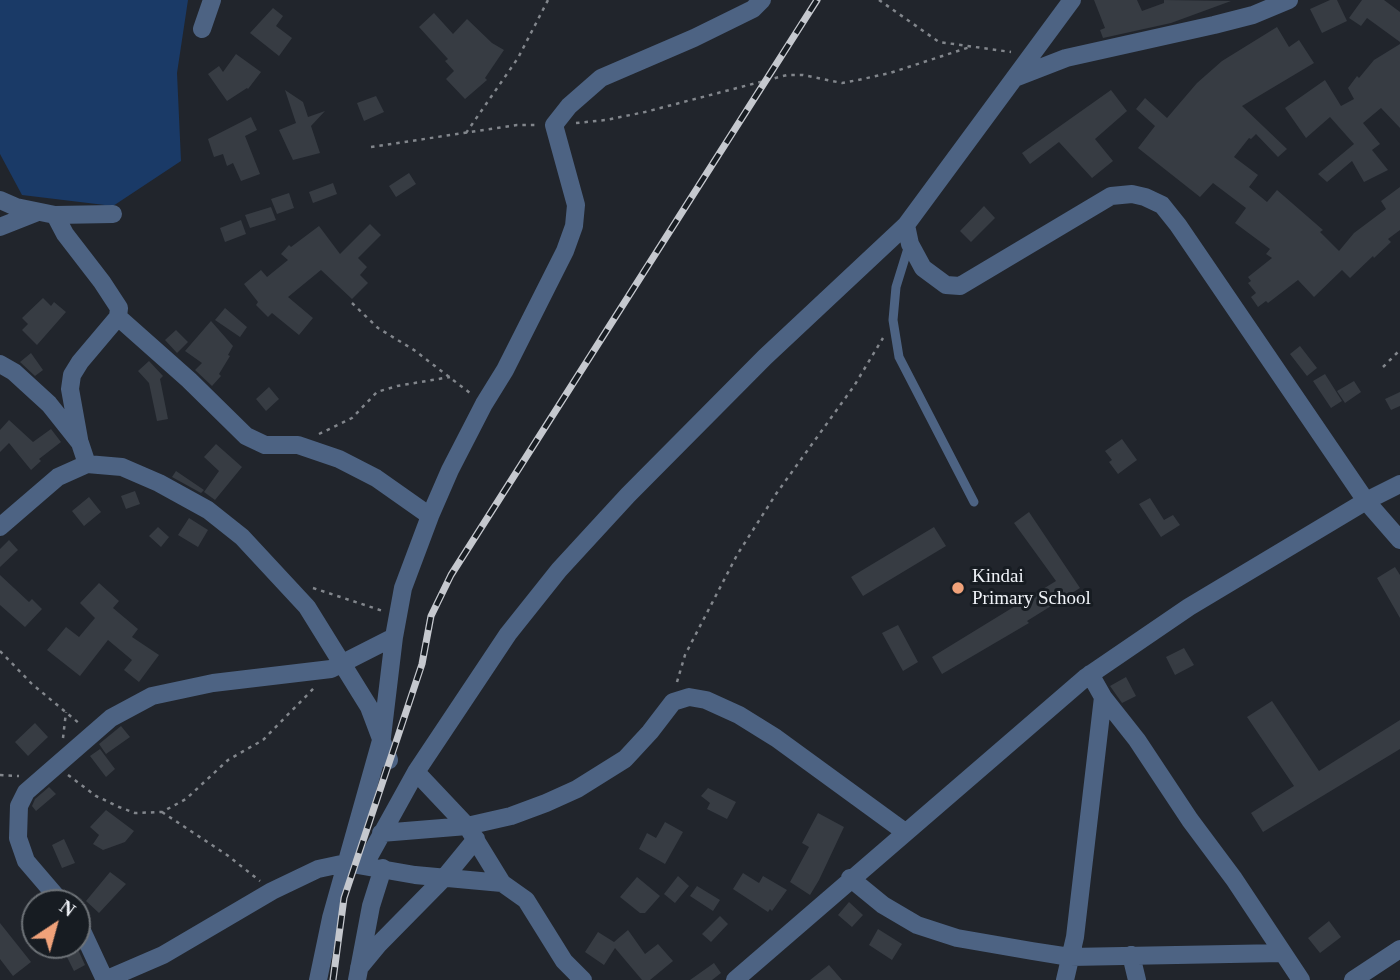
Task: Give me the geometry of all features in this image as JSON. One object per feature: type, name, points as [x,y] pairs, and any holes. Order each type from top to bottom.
[{"type":"street","points":[[202,29],[212,0]]},
{"type":"street","points":[[318,980],[346,863],[382,737],[403,588],[430,516],[484,404],[505,370],[565,251],[574,226],[576,205],[554,125],[569,106],[601,78],[694,38],[752,9],[762,0]]},
{"type":"street","points":[[365,864],[416,772],[508,634],[559,570],[628,495],[765,357],[906,225],[1072,0]]},
{"type":"street","points":[[1017,77],[1066,58],[1253,15],[1289,0]]},
{"type":"street","points":[[906,225],[910,244],[923,268],[946,285],[960,286],[1111,196],[1132,194],[1162,205],[1366,501],[1400,540]]},
{"type":"street","points":[[0,200],[46,214],[65,234],[119,308],[118,317],[72,375],[71,389],[79,443],[87,464]]},
{"type":"street","points":[[0,227],[46,214],[113,214]]},
{"type":"street","points":[[118,317],[246,436],[265,445],[298,445],[314,449],[358,467],[430,516]]},
{"type":"street","points":[[0,365],[14,372],[49,404],[79,443]]},
{"type":"street","points":[[0,527],[58,477],[87,464],[122,467],[159,483],[225,521],[307,607],[337,666],[369,707],[389,760]]},
{"type":"street","points":[[735,980],[850,878],[1090,674],[1189,607],[1366,501],[1400,484]]},
{"type":"street","points":[[50,889],[26,861],[18,838],[19,806],[26,792],[111,718],[152,696],[212,683],[337,666],[394,637]]},
{"type":"street","points":[[1090,674],[1102,697],[1137,740],[1301,980]]},
{"type":"street","points":[[381,833],[471,833],[577,789],[625,758],[673,702],[689,697],[706,700],[739,715],[804,758],[905,832]]},
{"type":"street","points":[[1065,980],[1078,917],[1102,697]]},
{"type":"street","points":[[416,772],[471,833],[502,884]]},
{"type":"street","points":[[358,974],[402,920],[444,878],[471,833]]},
{"type":"street","points":[[91,950],[105,980],[163,954],[272,891],[318,869],[346,863],[365,864],[444,878],[487,880],[502,884],[526,900],[564,961],[583,980]]},
{"type":"street","points":[[358,974],[371,906],[383,868]]},
{"type":"street","points":[[850,878],[883,905],[917,925],[957,938],[1070,957],[1283,953]]},
{"type":"street","points":[[1353,980],[1400,949]]},
{"type":"street","points":[[1130,955],[1137,980]]},
{"type":"lane","points":[[910,244],[896,287],[893,320],[899,357],[974,502]]},
{"type":"path","points":[[466,133],[518,58],[548,0]]},
{"type":"path","points":[[879,0],[939,42],[995,48],[1031,57]]},
{"type":"path","points":[[372,147],[517,125],[607,120],[787,75],[803,75],[842,83],[890,73],[970,47]]},
{"type":"path","points":[[352,303],[378,328],[402,342],[484,404]]},
{"type":"path","points":[[673,702],[685,655],[737,555],[776,494],[865,370],[893,320]]},
{"type":"path","points":[[1383,367],[1400,350]]},
{"type":"path","points":[[298,445],[352,418],[377,392],[450,377]]},
{"type":"path","points":[[312,588],[398,616]]},
{"type":"path","points":[[0,651],[32,684],[92,734]]},
{"type":"path","points":[[58,764],[75,782],[96,796],[135,813],[162,812],[186,799],[228,760],[263,740],[337,666]]},
{"type":"path","points":[[162,812],[227,855],[272,891]]},
{"type":"shaded area","points":[[0,0],[188,0],[177,73],[181,161],[113,206],[22,195],[0,154]]},
{"type":"building","points":[[1094,0],[1137,0],[1142,11],[1164,3],[1164,0],[1231,1],[1171,23],[1103,38],[1100,30],[1105,28]]},
{"type":"building","points":[[1330,0],[1337,0],[1347,21],[1322,33],[1310,9]]},
{"type":"building","points":[[1362,0],[1384,0],[1400,12],[1400,42],[1367,18],[1361,26],[1349,18]]},
{"type":"building","points":[[273,8],[283,16],[276,26],[292,38],[279,56],[250,33]]},
{"type":"building","points":[[434,13],[453,34],[467,19],[492,43],[504,50],[485,78],[487,80],[465,99],[446,79],[454,71],[445,61],[448,59],[419,27]]},
{"type":"building","points":[[1277,27],[1289,47],[1299,40],[1314,63],[1242,106],[1287,149],[1278,157],[1256,134],[1249,138],[1234,157],[1258,175],[1249,187],[1267,202],[1277,190],[1323,230],[1320,232],[1339,251],[1354,233],[1386,209],[1381,201],[1400,187],[1400,230],[1388,239],[1391,242],[1350,278],[1342,270],[1314,297],[1298,280],[1268,303],[1266,301],[1258,307],[1251,297],[1256,293],[1248,283],[1251,281],[1248,277],[1272,258],[1266,254],[1270,249],[1235,223],[1246,208],[1213,183],[1200,197],[1138,148],[1155,126],[1136,109],[1145,98],[1167,118],[1197,83],[1222,61]]},
{"type":"building","points":[[1400,44],[1400,128],[1381,108],[1363,123],[1380,144],[1372,150],[1388,170],[1364,182],[1352,161],[1327,182],[1318,174],[1354,144],[1330,117],[1306,138],[1285,108],[1325,80],[1341,106],[1354,99],[1348,88],[1357,76],[1359,78],[1374,60]]},
{"type":"building","points":[[236,54],[261,72],[248,89],[227,101],[208,74],[219,66],[223,72]]},
{"type":"building","points":[[285,90],[303,102],[308,117],[325,111],[311,126],[320,153],[293,160],[279,130],[296,123]]},
{"type":"building","points":[[1111,90],[1127,111],[1095,139],[1113,161],[1092,178],[1059,142],[1030,164],[1022,153]]},
{"type":"building","points":[[376,96],[384,112],[364,121],[357,103]]},
{"type":"building","points":[[251,117],[257,130],[245,136],[260,174],[241,181],[233,163],[227,166],[223,154],[214,157],[208,139]]},
{"type":"building","points":[[409,173],[416,184],[396,197],[389,186]]},
{"type":"building","points":[[333,183],[337,194],[313,203],[309,192]]},
{"type":"building","points":[[289,193],[294,208],[277,214],[271,199]]},
{"type":"building","points":[[984,206],[995,218],[971,242],[960,231]]},
{"type":"building","points":[[271,207],[276,220],[250,228],[245,215]]},
{"type":"building","points":[[241,220],[246,234],[225,242],[220,228]]},
{"type":"building","points":[[370,224],[381,235],[358,258],[367,267],[360,275],[368,283],[352,299],[321,270],[288,297],[313,318],[299,335],[272,313],[268,317],[256,305],[258,302],[244,284],[261,270],[267,277],[288,260],[281,254],[289,245],[291,247],[319,226],[340,254]]},
{"type":"building","points":[[43,298],[51,306],[54,302],[66,312],[37,345],[22,330],[28,324],[22,318]]},
{"type":"building","points":[[225,308],[247,327],[240,337],[215,320]]},
{"type":"building","points":[[211,321],[233,346],[219,374],[221,376],[212,386],[195,370],[202,363],[185,351]]},
{"type":"building","points":[[176,330],[188,342],[177,353],[165,340]]},
{"type":"building","points":[[1300,346],[1317,368],[1307,376],[1290,354]]},
{"type":"building","points":[[31,353],[43,370],[35,376],[20,362]]},
{"type":"building","points":[[149,361],[163,376],[160,379],[168,419],[157,421],[149,383],[138,371]]},
{"type":"building","points":[[1325,374],[1342,401],[1331,408],[1313,381]]},
{"type":"building","points":[[1354,381],[1361,392],[1345,403],[1337,391]]},
{"type":"building","points":[[269,387],[279,399],[266,411],[256,399]]},
{"type":"building","points":[[1400,392],[1400,406],[1391,410],[1385,399]]},
{"type":"building","points":[[9,420],[33,442],[51,429],[61,442],[39,459],[41,461],[31,470],[9,443],[0,452],[0,430]]},
{"type":"building","points":[[1122,439],[1137,460],[1118,474],[1105,451]]},
{"type":"building","points":[[216,444],[242,467],[215,500],[204,492],[219,471],[204,457]]},
{"type":"building","points":[[176,471],[204,490],[201,493],[172,477]]},
{"type":"building","points":[[135,491],[140,504],[126,509],[121,496]]},
{"type":"building","points":[[89,497],[101,512],[84,526],[72,511]]},
{"type":"building","points":[[1150,498],[1164,520],[1173,515],[1180,525],[1161,537],[1139,504]]},
{"type":"building","points":[[1029,512],[1080,588],[1027,621],[1029,623],[942,674],[932,657],[1056,581],[1014,523]]},
{"type":"building","points":[[189,518],[208,530],[198,547],[178,535]]},
{"type":"building","points":[[158,527],[169,537],[161,547],[149,536]]},
{"type":"building","points":[[934,527],[946,546],[863,596],[851,577]]},
{"type":"building","points":[[9,540],[18,550],[0,567],[0,549]]},
{"type":"building","points":[[1395,567],[1400,575],[1400,618],[1377,578]]},
{"type":"building","points":[[0,575],[29,602],[32,599],[42,609],[25,627],[0,605]]},
{"type":"building","points":[[99,583],[119,601],[113,608],[138,629],[132,637],[159,655],[139,682],[124,670],[132,660],[108,640],[80,676],[47,650],[66,627],[79,637],[95,618],[80,603]]},
{"type":"building","points":[[898,625],[918,662],[903,671],[882,633]]},
{"type":"building","points":[[1184,648],[1194,665],[1175,675],[1166,657]]},
{"type":"building","points":[[1126,677],[1136,696],[1122,703],[1110,686]]},
{"type":"building","points":[[1272,701],[1319,771],[1400,720],[1400,749],[1263,832],[1251,813],[1294,786],[1247,717]]},
{"type":"building","points":[[35,723],[48,737],[28,756],[15,742]]},
{"type":"building","points":[[121,726],[130,737],[106,754],[99,744]]},
{"type":"building","points":[[100,749],[115,769],[106,777],[90,756]]},
{"type":"building","points":[[49,787],[56,794],[36,811],[32,806],[35,799]]},
{"type":"building","points":[[708,788],[736,802],[727,819],[707,809],[710,803],[701,796]]},
{"type":"building","points":[[106,810],[134,831],[125,842],[103,850],[93,844],[99,835],[90,827]]},
{"type":"building","points":[[818,813],[844,827],[810,895],[790,882],[809,847],[802,843]]},
{"type":"building","points":[[665,822],[683,832],[665,864],[639,849],[647,833],[656,838]]},
{"type":"building","points":[[64,839],[75,863],[62,868],[52,845]]},
{"type":"building","points":[[110,872],[126,884],[99,913],[91,906],[91,895]]},
{"type":"building","points":[[743,873],[759,883],[763,876],[787,890],[772,911],[770,909],[768,912],[733,889]]},
{"type":"building","points":[[678,876],[689,886],[675,903],[664,894]]},
{"type":"building","points":[[637,877],[660,896],[645,913],[640,913],[620,897]]},
{"type":"building","points":[[697,886],[720,900],[713,911],[690,896]]},
{"type":"building","points":[[849,902],[863,915],[852,927],[838,915]]},
{"type":"building","points":[[720,916],[728,924],[711,942],[702,934]]},
{"type":"building","points":[[1329,921],[1341,937],[1320,953],[1308,938]]},
{"type":"building","points":[[0,923],[21,949],[21,959],[29,959],[31,962],[13,976],[0,959]]},
{"type":"building","points":[[878,929],[902,944],[892,960],[869,945]]},
{"type":"building","points":[[628,930],[645,954],[658,944],[673,961],[650,980],[642,980],[615,948],[604,965],[585,952],[598,932],[614,942]]},
{"type":"building","points":[[68,959],[82,959],[85,965],[74,971]]},
{"type":"building","points":[[714,963],[721,973],[712,980],[690,980]]},
{"type":"building","points":[[829,965],[842,980],[810,980]]},
{"type":"railway","points":[[333,980],[344,898],[422,664],[431,616],[451,575],[817,0]]},
{"type":"place","name":"Kindai Primary School","points":[[958,588]]}]
